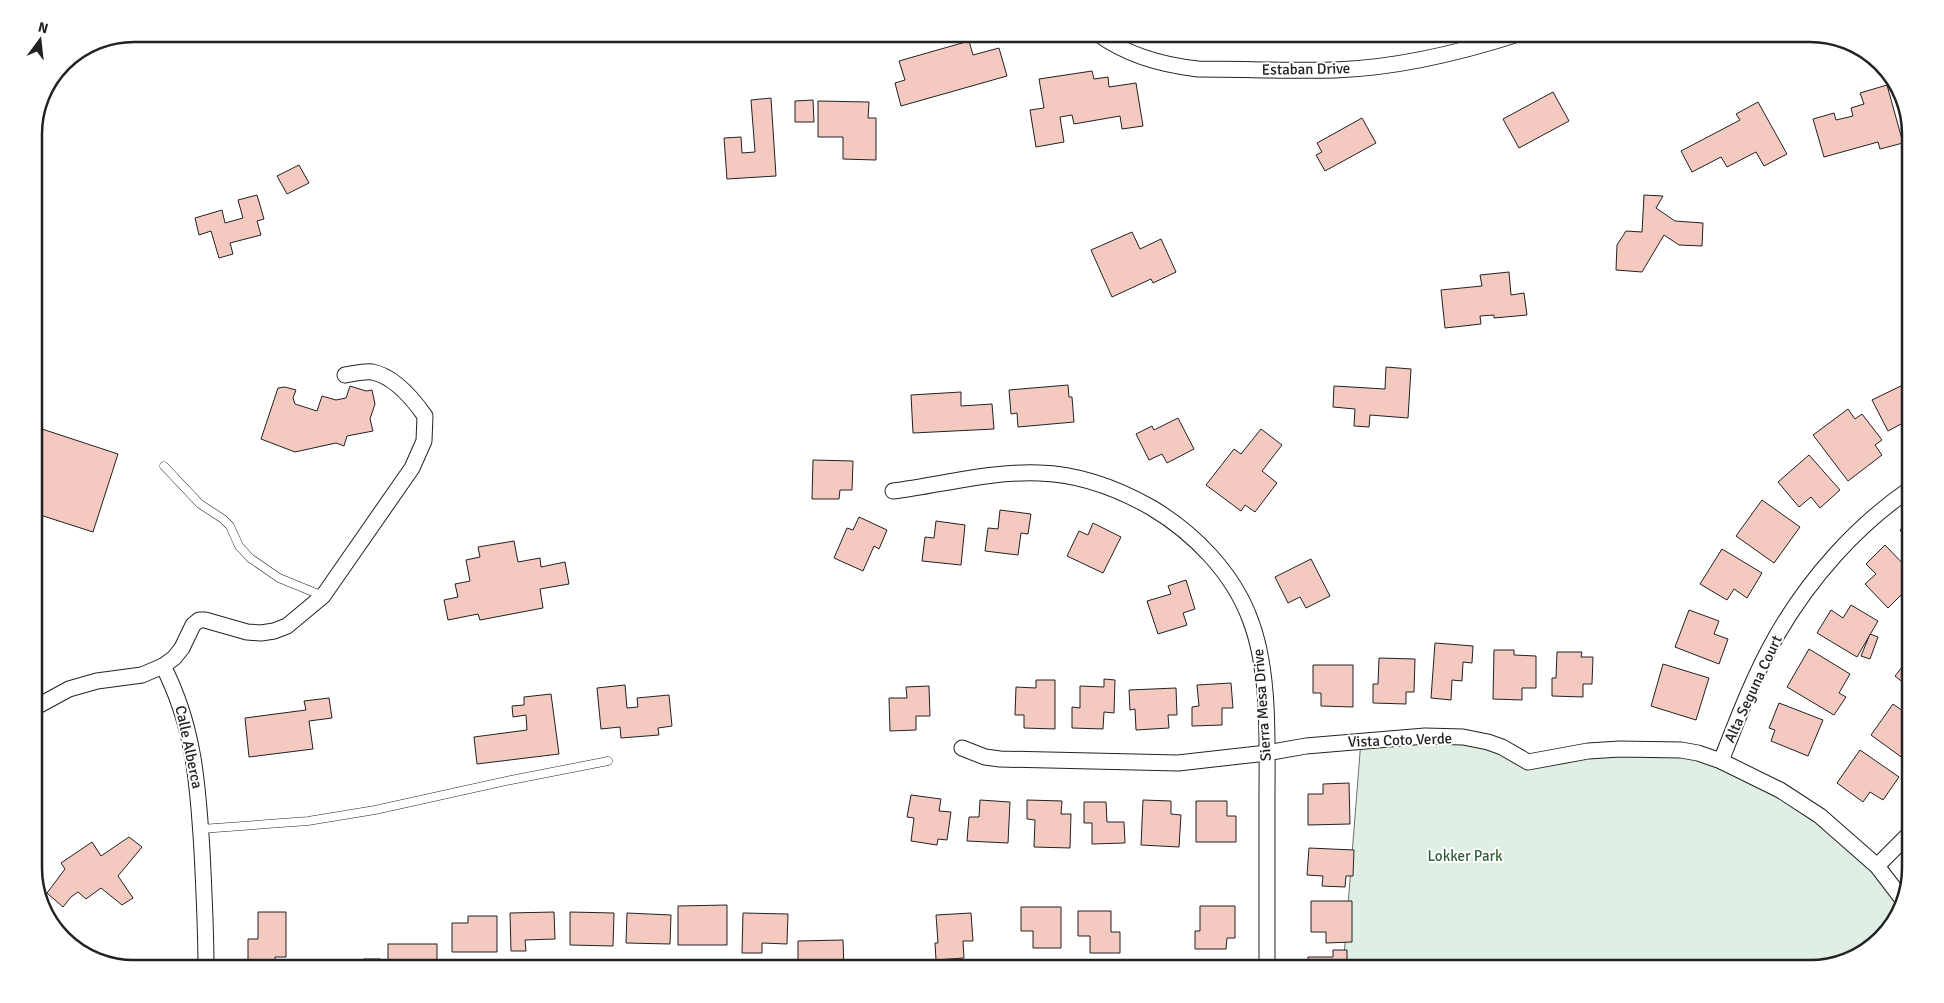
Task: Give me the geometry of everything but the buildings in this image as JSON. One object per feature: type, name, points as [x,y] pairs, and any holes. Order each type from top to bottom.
[{"type":"street","name":"Estaban Drive","points":[[1112,42],[1141,57],[1179,67],[1198,69],[1336,70],[1403,63],[1491,42]]},
{"type":"street","points":[[43,703],[76,686],[97,681],[142,676],[163,666],[174,658],[182,648],[193,625],[199,620],[247,632],[261,633],[274,631],[287,626],[323,596],[412,468],[424,441],[425,416],[403,390],[384,376],[372,372],[345,375]]},
{"type":"street","name":"Sierra Mesa Drive","points":[[893,491],[1006,474],[1040,473],[1088,480],[1134,498],[1162,514],[1199,544],[1212,558],[1238,593],[1250,617],[1261,660],[1267,753],[1267,961]]},
{"type":"street","name":"Alta Seguna Court","points":[[1721,761],[1749,692],[1777,635],[1806,592],[1839,552],[1887,505],[1901,495]]},
{"type":"street","name":"Calle Alberca","points":[[163,666],[175,690],[188,729],[199,795],[206,922],[206,961]]},
{"type":"street","name":"Vista Coto Verde","points":[[962,748],[985,757],[1000,759],[1178,763],[1267,753],[1315,745],[1425,736],[1476,739],[1502,747],[1528,762],[1588,752],[1620,749],[1698,752],[1721,761],[1780,790],[1820,816],[1877,866],[1898,893]]},
{"type":"street","points":[[1877,866],[1902,841]]},
{"type":"lane","points":[[164,466],[200,504],[223,519],[230,526],[239,546],[250,558],[279,578],[323,596]]},
{"type":"lane","points":[[201,829],[308,821],[375,810],[608,761]]},
{"type":"green space","name":"Lokker Park","points":[[1463,737],[1528,762],[1681,750],[1820,816],[1898,895],[1897,898],[1883,925],[1866,942],[1845,954],[1822,960],[1344,961],[1361,740]]}]
